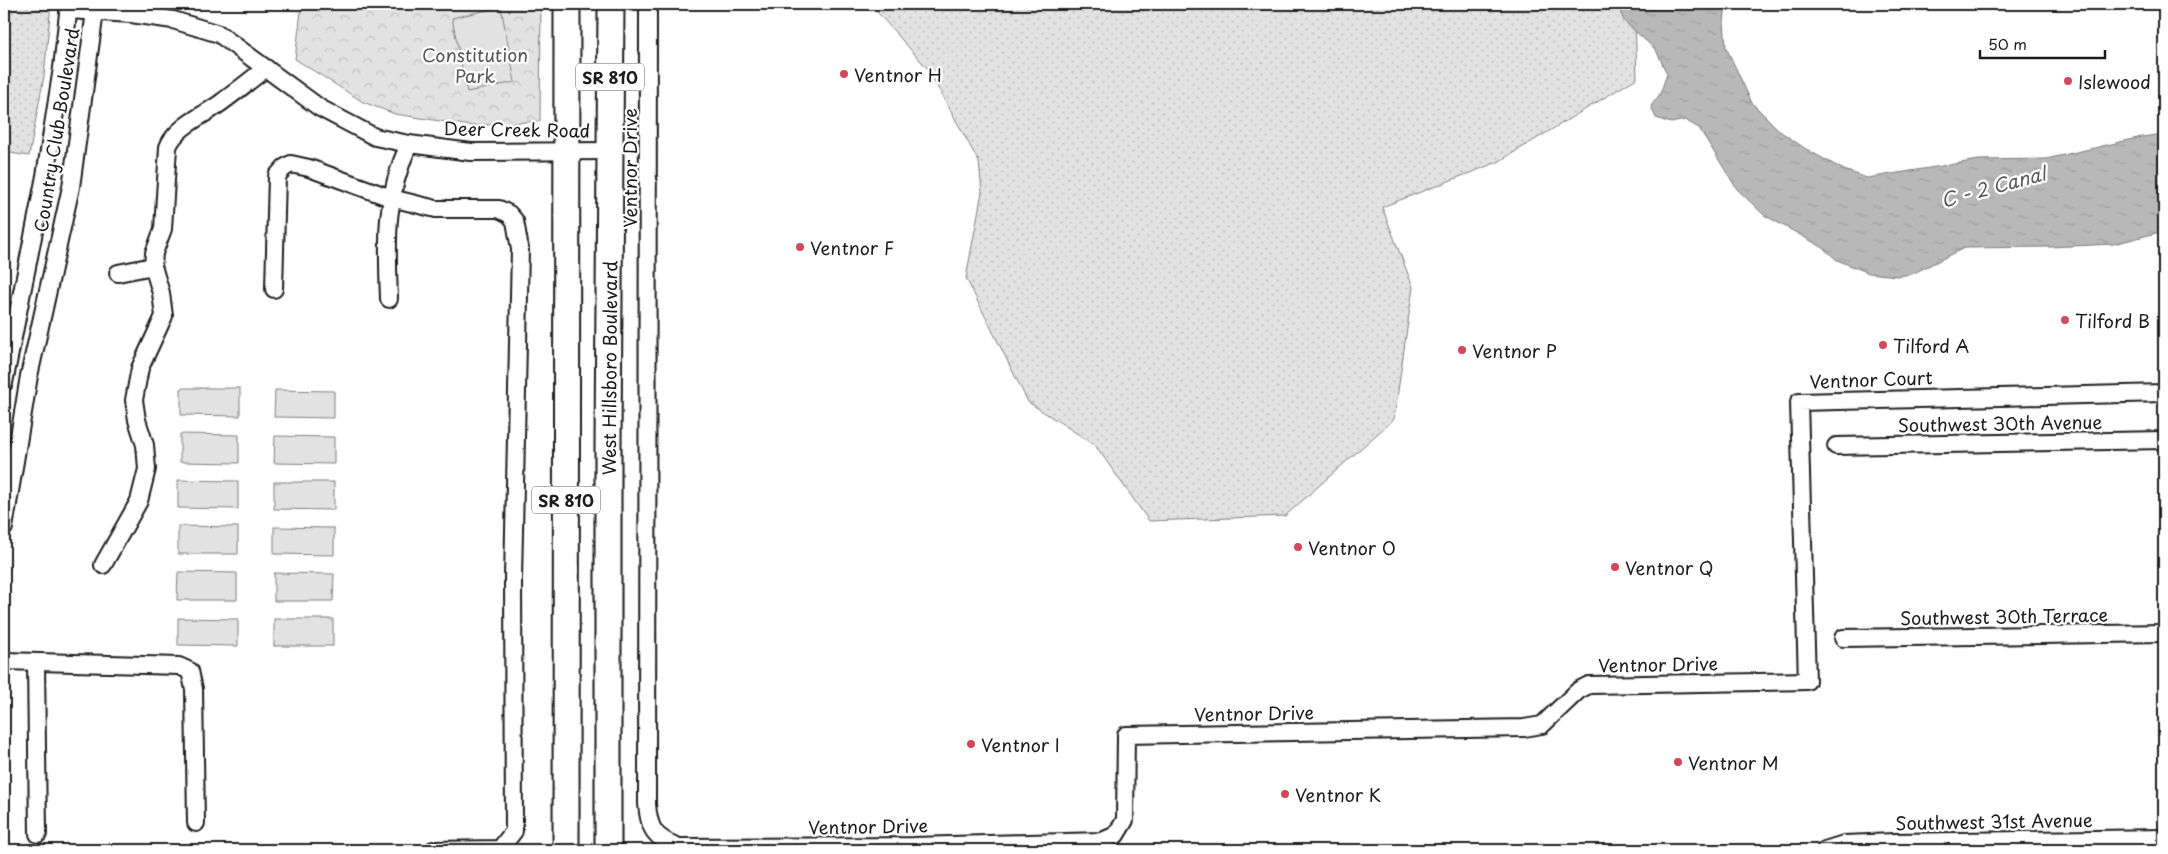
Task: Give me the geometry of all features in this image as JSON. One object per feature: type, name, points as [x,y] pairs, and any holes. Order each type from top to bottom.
[{"type":"main road","name":"SR 810","points":[[566,850],[567,4]]},
{"type":"main road","name":"West Hillsboro Boulevard","points":[[608,850],[611,4]]},
{"type":"street","name":"Ventnor Drive","points":[[648,4],[649,241],[646,792],[650,824],[653,831],[665,841],[679,848],[1102,842],[1116,834],[1125,820],[1126,735],[1524,728],[1542,725],[1579,690],[1589,685],[1807,681]]},
{"type":"street","name":"Deer Creek Road","points":[[69,7],[96,8],[172,20],[219,34],[320,108],[375,137],[409,144],[471,152],[610,151]]},
{"type":"street","name":"Country Club Boulevard","points":[[4,383],[45,176],[62,68],[69,7]]},
{"type":"street","name":"Country Club Boulevard","points":[[4,528],[29,376],[71,187],[96,8]]},
{"type":"street","points":[[103,565],[139,501],[147,469],[145,445],[137,420],[134,400],[140,368],[164,316],[162,293],[153,266],[154,253],[162,229],[166,157],[170,143],[192,122],[220,104],[266,68]]},
{"type":"street","points":[[389,299],[387,239],[391,198],[398,169],[409,144]]},
{"type":"street","points":[[274,289],[275,191],[277,176],[284,168],[291,164],[309,168],[391,198],[436,210],[498,209],[509,214],[515,222],[520,249],[514,579],[514,831],[500,849],[433,850]]},
{"type":"street","points":[[118,273],[153,266]]},
{"type":"street","name":"Ventnor Court","points":[[1807,681],[1799,402],[2164,392]]},
{"type":"street","name":"Southwest 30th Avenue","points":[[1836,446],[2164,440]]},
{"type":"street","name":"Southwest 30th Terrace","points":[[1844,638],[2164,633]]},
{"type":"street","points":[[4,661],[179,666],[190,671],[194,689],[196,823]]},
{"type":"street","points":[[36,662],[38,834]]},
{"type":"street","points":[[565,721],[578,850]]},
{"type":"street","name":"Southwest 31st Avenue","points":[[1825,850],[1844,844],[1895,842],[2164,838]]},
{"type":"green space","points":[[4,4],[51,4],[44,76],[29,156],[4,152]]},
{"type":"green space","name":"Constitution Park","points":[[302,4],[541,4],[540,121],[472,126],[395,114],[363,102],[295,59]]},
{"type":"green space","points":[[870,4],[1647,4],[1635,16],[1637,78],[1498,162],[1382,207],[1413,287],[1394,419],[1285,516],[1149,521],[1095,445],[1028,402],[966,278],[982,192],[979,162],[927,68]]},
{"type":"green space","points":[[501,7],[515,82],[467,92],[452,18]]},
{"type":"green space","points":[[181,388],[240,388],[240,416],[181,415]]},
{"type":"green space","points":[[275,390],[334,391],[334,418],[274,417]]},
{"type":"green space","points":[[180,434],[239,435],[239,463],[180,462]]},
{"type":"green space","points":[[275,436],[334,437],[334,464],[274,463]]},
{"type":"green space","points":[[178,480],[238,481],[238,509],[178,508]]},
{"type":"green space","points":[[274,482],[334,482],[334,510],[274,509]]},
{"type":"green space","points":[[178,526],[238,527],[238,554],[178,554]]},
{"type":"green space","points":[[274,527],[334,528],[334,555],[274,554]]},
{"type":"green space","points":[[178,572],[237,573],[237,600],[177,600]]},
{"type":"green space","points":[[274,573],[334,574],[333,601],[274,601]]},
{"type":"green space","points":[[178,618],[238,619],[238,646],[178,645]]},
{"type":"green space","points":[[274,619],[333,619],[333,646],[274,646]]},
{"type":"water","name":"C - 2 Canal","points":[[1617,4],[1726,4],[1724,22],[1726,47],[1752,103],[1781,132],[1806,149],[1844,170],[1867,178],[1979,160],[2046,159],[2142,137],[2164,134],[2164,231],[2114,244],[1964,248],[1912,274],[1897,276],[1869,273],[1837,260],[1822,247],[1764,215],[1737,189],[1699,128],[1685,120],[1671,123],[1656,118],[1651,106],[1660,94],[1667,74],[1656,50],[1624,21]]},
{"type":"place","name":"Ventnor H","points":[[844,74]]},
{"type":"place","name":"Islewood","points":[[2068,81]]},
{"type":"place","name":"Ventnor F","points":[[800,247]]},
{"type":"place","name":"Tilford B","points":[[2065,320]]},
{"type":"place","name":"Tilford A","points":[[1883,345]]},
{"type":"place","name":"Ventnor P","points":[[1462,350]]},
{"type":"place","name":"Ventnor O","points":[[1298,547]]},
{"type":"place","name":"Ventnor Q","points":[[1615,567]]},
{"type":"place","name":"Ventnor I","points":[[971,744]]},
{"type":"place","name":"Ventnor M","points":[[1678,762]]},
{"type":"place","name":"Ventnor K","points":[[1285,794]]}]
